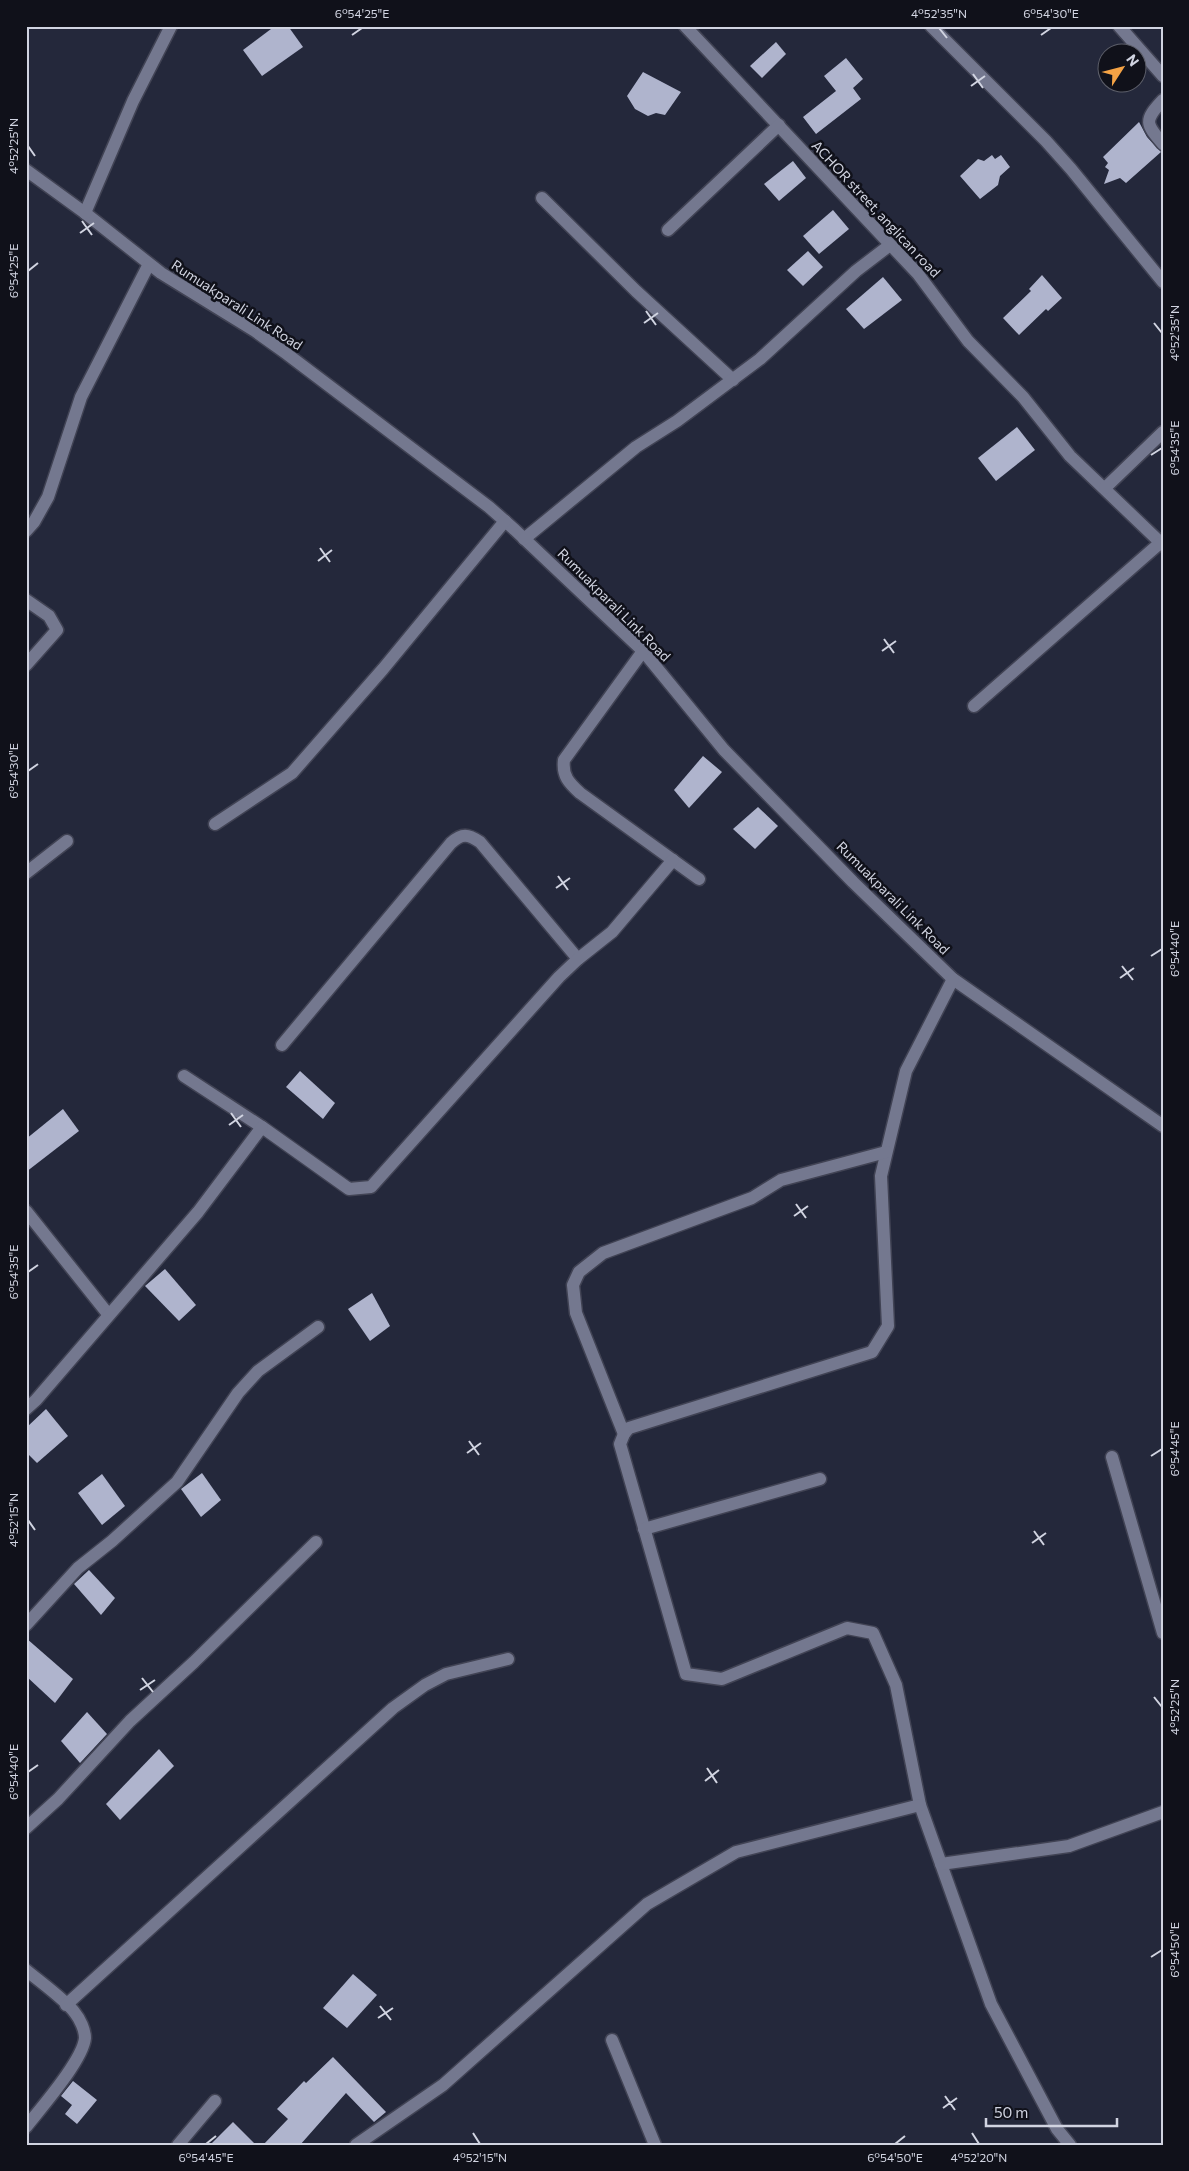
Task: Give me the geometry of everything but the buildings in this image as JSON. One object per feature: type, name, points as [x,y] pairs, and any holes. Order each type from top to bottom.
[{"type":"street","points":[[85,213],[133,101],[171,26]]},
{"type":"street","name":"ACHOR street, anglican road","points":[[685,26],[918,274],[968,341],[1023,397],[1070,456],[1161,544]]},
{"type":"street","points":[[931,26],[1059,155],[1163,282]]},
{"type":"street","points":[[1119,26],[1163,76]]},
{"type":"street","points":[[1163,100],[1149,118],[1149,128],[1163,144]]},
{"type":"street","points":[[668,230],[779,125]]},
{"type":"street","name":"Rumuakparali Link Road","points":[[26,170],[85,213],[149,264],[255,331],[287,354],[505,522],[643,651],[724,750],[853,882],[953,979],[1163,1126]]},
{"type":"street","points":[[542,198],[636,290],[733,380]]},
{"type":"street","points":[[524,539],[636,447],[677,421],[760,359],[856,271],[890,245]]},
{"type":"street","points":[[26,531],[34,522],[48,496],[81,397],[149,264]]},
{"type":"street","points":[[1104,488],[1163,432]]},
{"type":"street","points":[[215,824],[292,773],[383,669],[505,522]]},
{"type":"street","points":[[974,706],[1161,544]]},
{"type":"street","points":[[26,600],[49,616],[57,630],[26,666]]},
{"type":"street","points":[[643,651],[564,760],[562,771],[568,782],[580,793],[699,879]]},
{"type":"street","points":[[282,1045],[451,843],[459,836],[469,835],[480,842],[578,959]]},
{"type":"street","points":[[26,873],[67,841]]},
{"type":"street","points":[[184,1076],[262,1127],[349,1189],[371,1187],[578,959],[612,932],[673,860]]},
{"type":"street","points":[[953,979],[906,1071],[886,1152],[881,1176],[888,1326],[872,1352],[629,1428],[620,1444],[686,1674],[722,1679],[847,1628],[873,1633],[896,1685],[920,1805],[991,2004],[1057,2129],[1070,2145]]},
{"type":"street","points":[[26,1409],[36,1400],[108,1314],[198,1212],[262,1127]]},
{"type":"street","points":[[624,1434],[576,1313],[574,1285],[579,1272],[603,1253],[752,1198],[781,1180],[886,1152]]},
{"type":"street","points":[[26,1211],[108,1314]]},
{"type":"street","points":[[26,1625],[78,1568],[177,1482],[228,1408],[258,1371],[318,1328]]},
{"type":"street","points":[[1112,1457],[1163,1633]]},
{"type":"street","points":[[644,1529],[820,1479]]},
{"type":"street","points":[[26,1828],[58,1799],[130,1721],[194,1662],[316,1542]]},
{"type":"street","points":[[66,2004],[393,1708],[425,1685],[446,1674],[508,1659]]},
{"type":"street","points":[[356,2145],[444,2085],[647,1904],[736,1852],[920,1805]]},
{"type":"street","points":[[941,1864],[1069,1846],[1163,1812]]},
{"type":"street","points":[[26,1970],[75,2012],[83,2029],[85,2039],[79,2054],[62,2080],[26,2127]]},
{"type":"street","points":[[612,2040],[655,2145]]},
{"type":"street","points":[[178,2145],[215,2101]]}]
